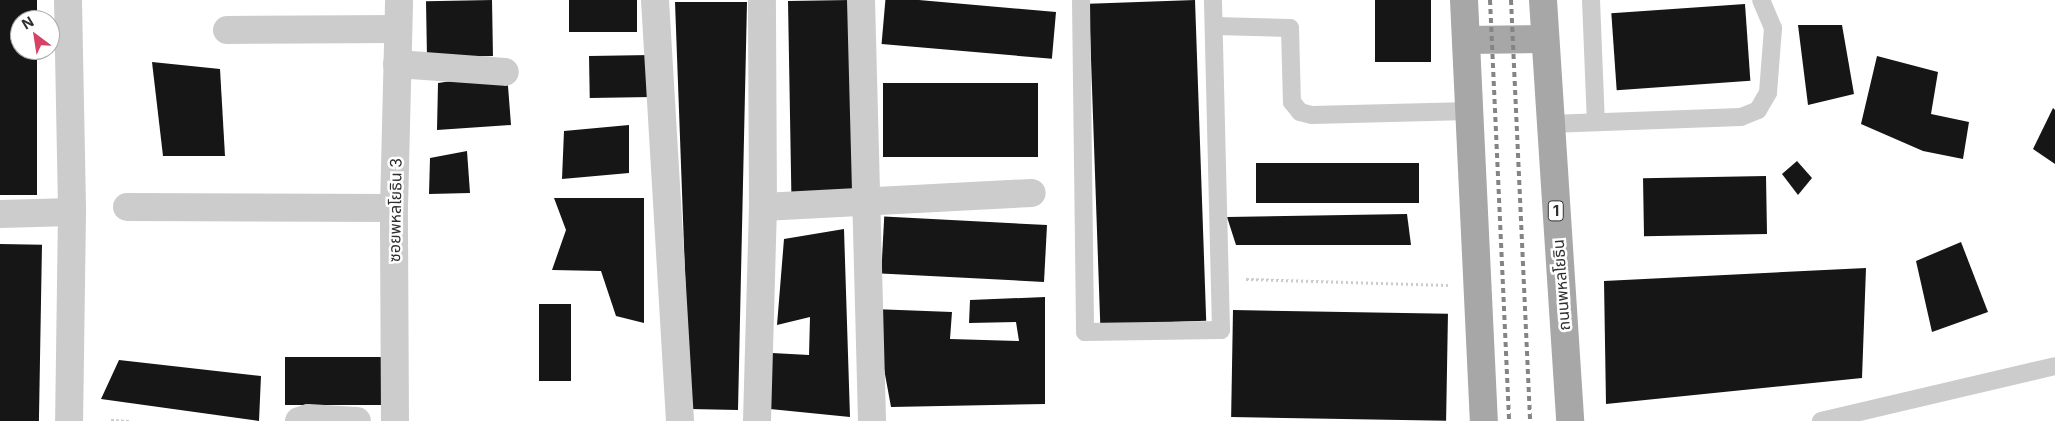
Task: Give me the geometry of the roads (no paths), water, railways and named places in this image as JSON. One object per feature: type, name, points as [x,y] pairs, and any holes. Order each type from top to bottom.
[{"type":"main road","points":[[1464,0],[1476,286],[1484,421]]},
{"type":"main road","name":"ถนนพหลโยธิน","points":[[1543,0],[1570,421]]},
{"type":"main road","points":[[1466,40],[1545,39]]},
{"type":"street","points":[[68,0],[72,212],[69,421]]},
{"type":"street","name":"ซอยพหลโยธิน 3","points":[[395,421],[394,208],[399,0]]},
{"type":"street","points":[[655,0],[680,421]]},
{"type":"street","points":[[757,421],[763,208],[762,0]]},
{"type":"street","points":[[860,0],[872,421]]},
{"type":"street","points":[[227,30],[398,29]]},
{"type":"street","points":[[397,64],[505,72]]},
{"type":"street","points":[[763,208],[1032,193]]},
{"type":"street","points":[[127,207],[394,208]]},
{"type":"street","points":[[0,214],[72,212]]},
{"type":"street","points":[[298,421],[358,421]]},
{"type":"lane","points":[[1081,0],[1085,332],[1221,330],[1213,0]]},
{"type":"lane","points":[[1591,0],[1596,122]]},
{"type":"lane","points":[[1550,124],[1741,117],[1758,110],[1768,93],[1773,28],[1761,0]]},
{"type":"lane","points":[[1215,26],[1290,28],[1292,102],[1300,112],[1312,115],[1469,111]]},
{"type":"lane","points":[[1820,421],[2055,366]]},
{"type":"railway","points":[[1490,0],[1509,421]]},
{"type":"railway","points":[[1511,0],[1530,421]]}]
